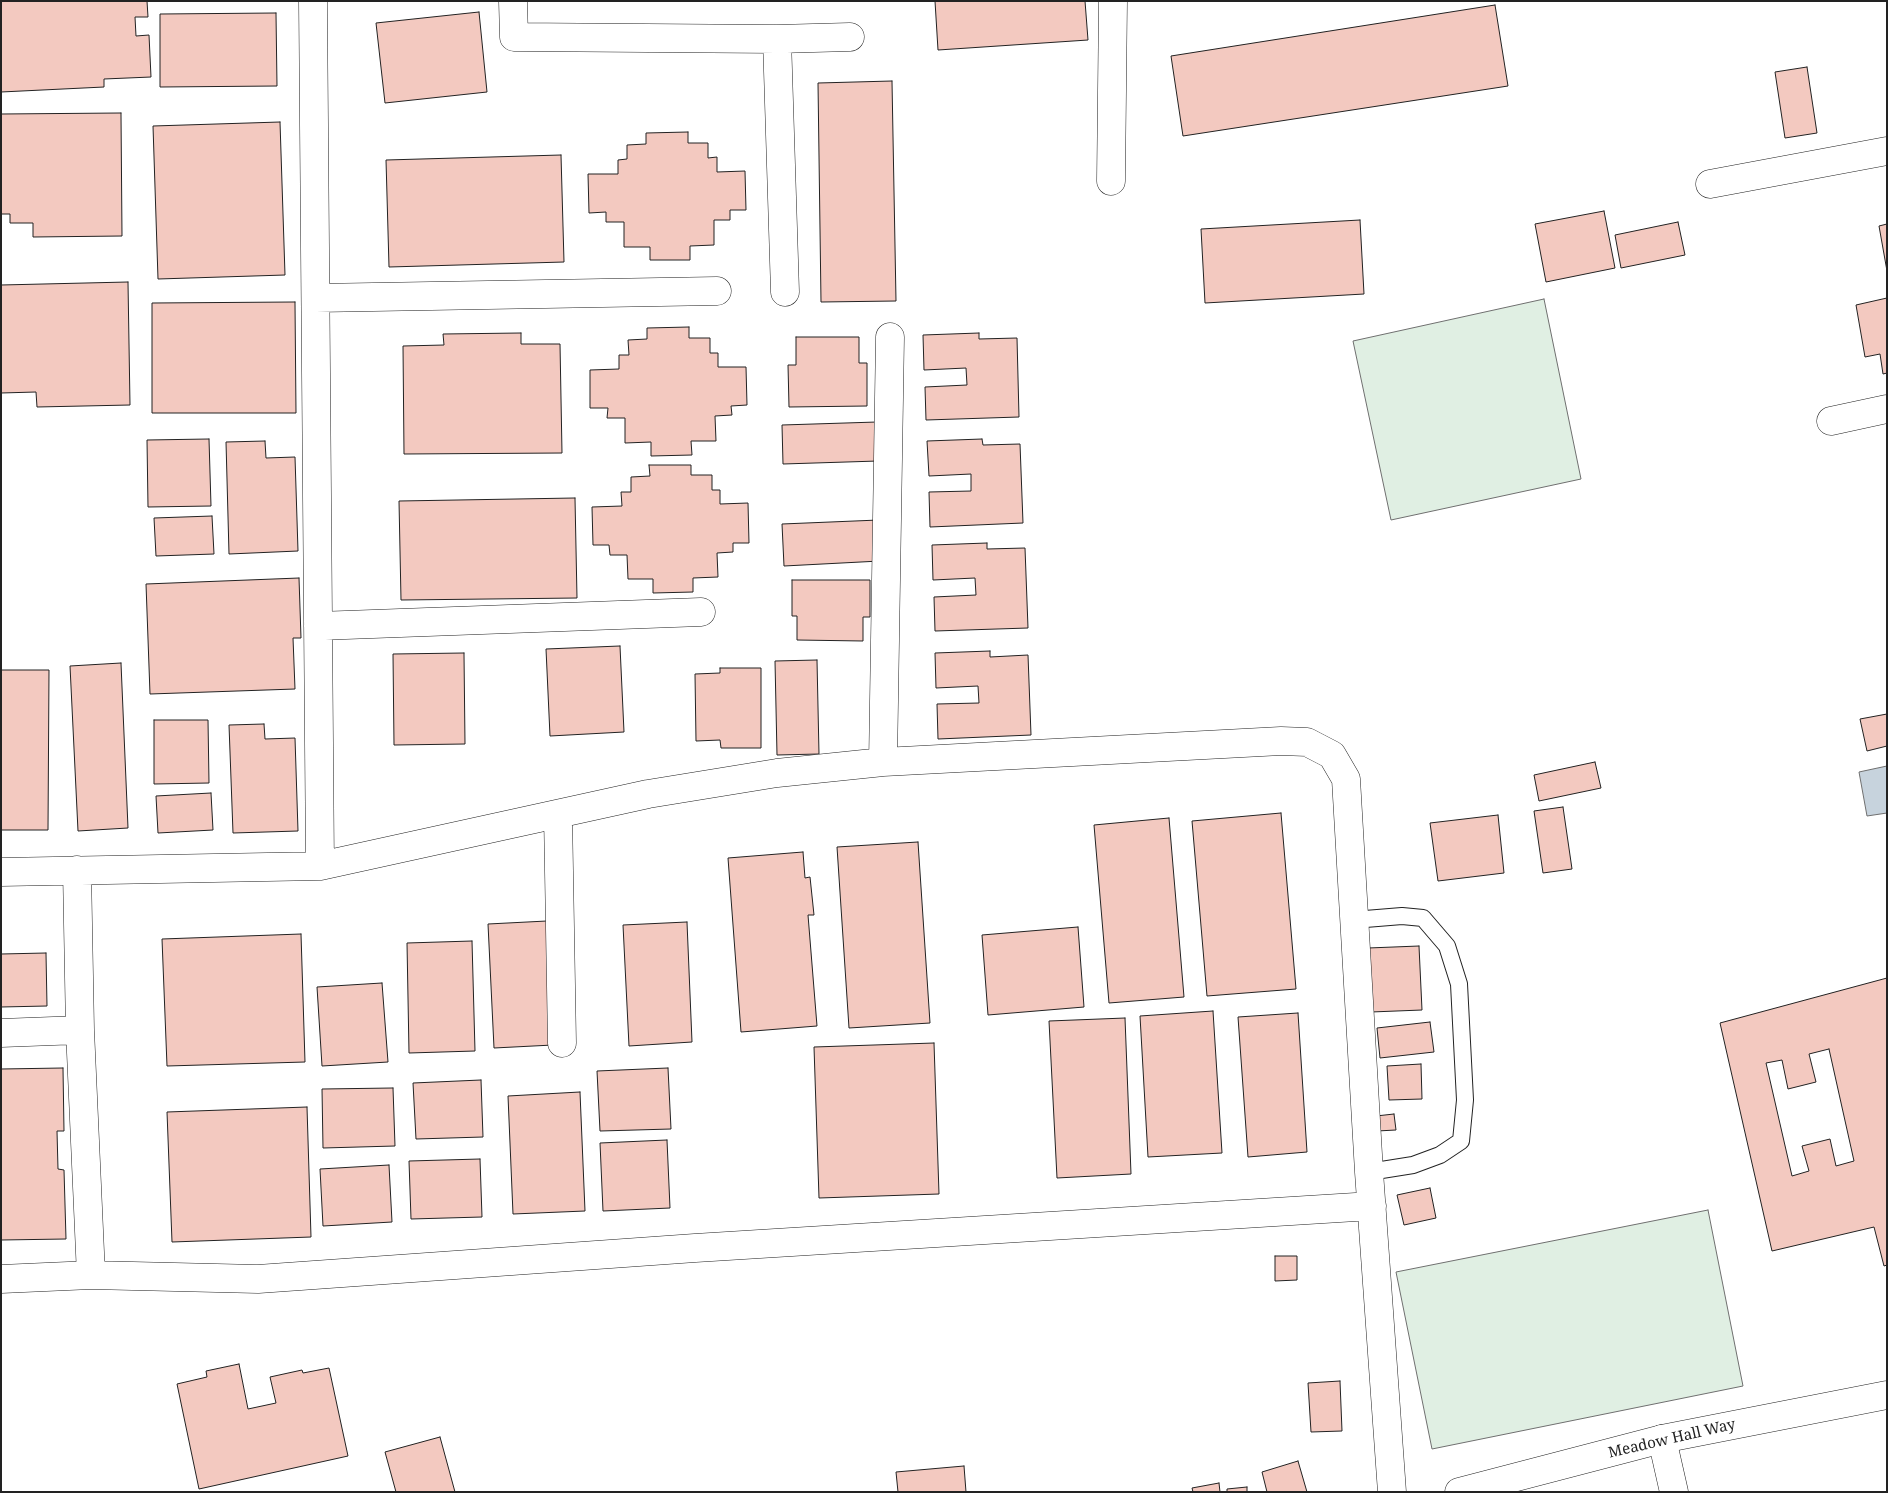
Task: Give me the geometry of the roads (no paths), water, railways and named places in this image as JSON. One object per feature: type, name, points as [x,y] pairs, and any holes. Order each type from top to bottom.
[{"type":"street","points":[[313,1],[320,866]]},
{"type":"street","points":[[513,1],[514,37],[777,39],[850,37]]},
{"type":"street","points":[[1111,181],[1119,2]]},
{"type":"street","points":[[777,39],[785,292]]},
{"type":"street","points":[[1710,184],[1887,151]]},
{"type":"street","points":[[316,298],[717,291]]},
{"type":"street","points":[[884,762],[890,337]]},
{"type":"street","points":[[1832,421],[1887,409]]},
{"type":"street","points":[[318,626],[700,612]]},
{"type":"street","points":[[1,872],[320,866],[666,791],[777,773],[884,762],[1281,741],[1307,742],[1332,755],[1346,779],[1369,1172],[1392,1492]]},
{"type":"street","points":[[558,814],[562,1043]]},
{"type":"street","points":[[77,870],[80,1030],[91,1275]]},
{"type":"street","points":[[1,1033],[80,1030]]},
{"type":"street","points":[[1,1279],[91,1275],[258,1279],[685,1249],[1372,1206]]},
{"type":"street","name":"Meadow Hall Way","points":[[1459,1492],[1662,1439],[1887,1394]]},
{"type":"street","points":[[1662,1439],[1674,1492]]},
{"type":"lane","points":[[1353,920],[1402,916],[1423,918],[1446,946],[1458,984],[1459,994],[1465,1100],[1461,1141],[1440,1155],[1413,1165],[1369,1172]]}]
